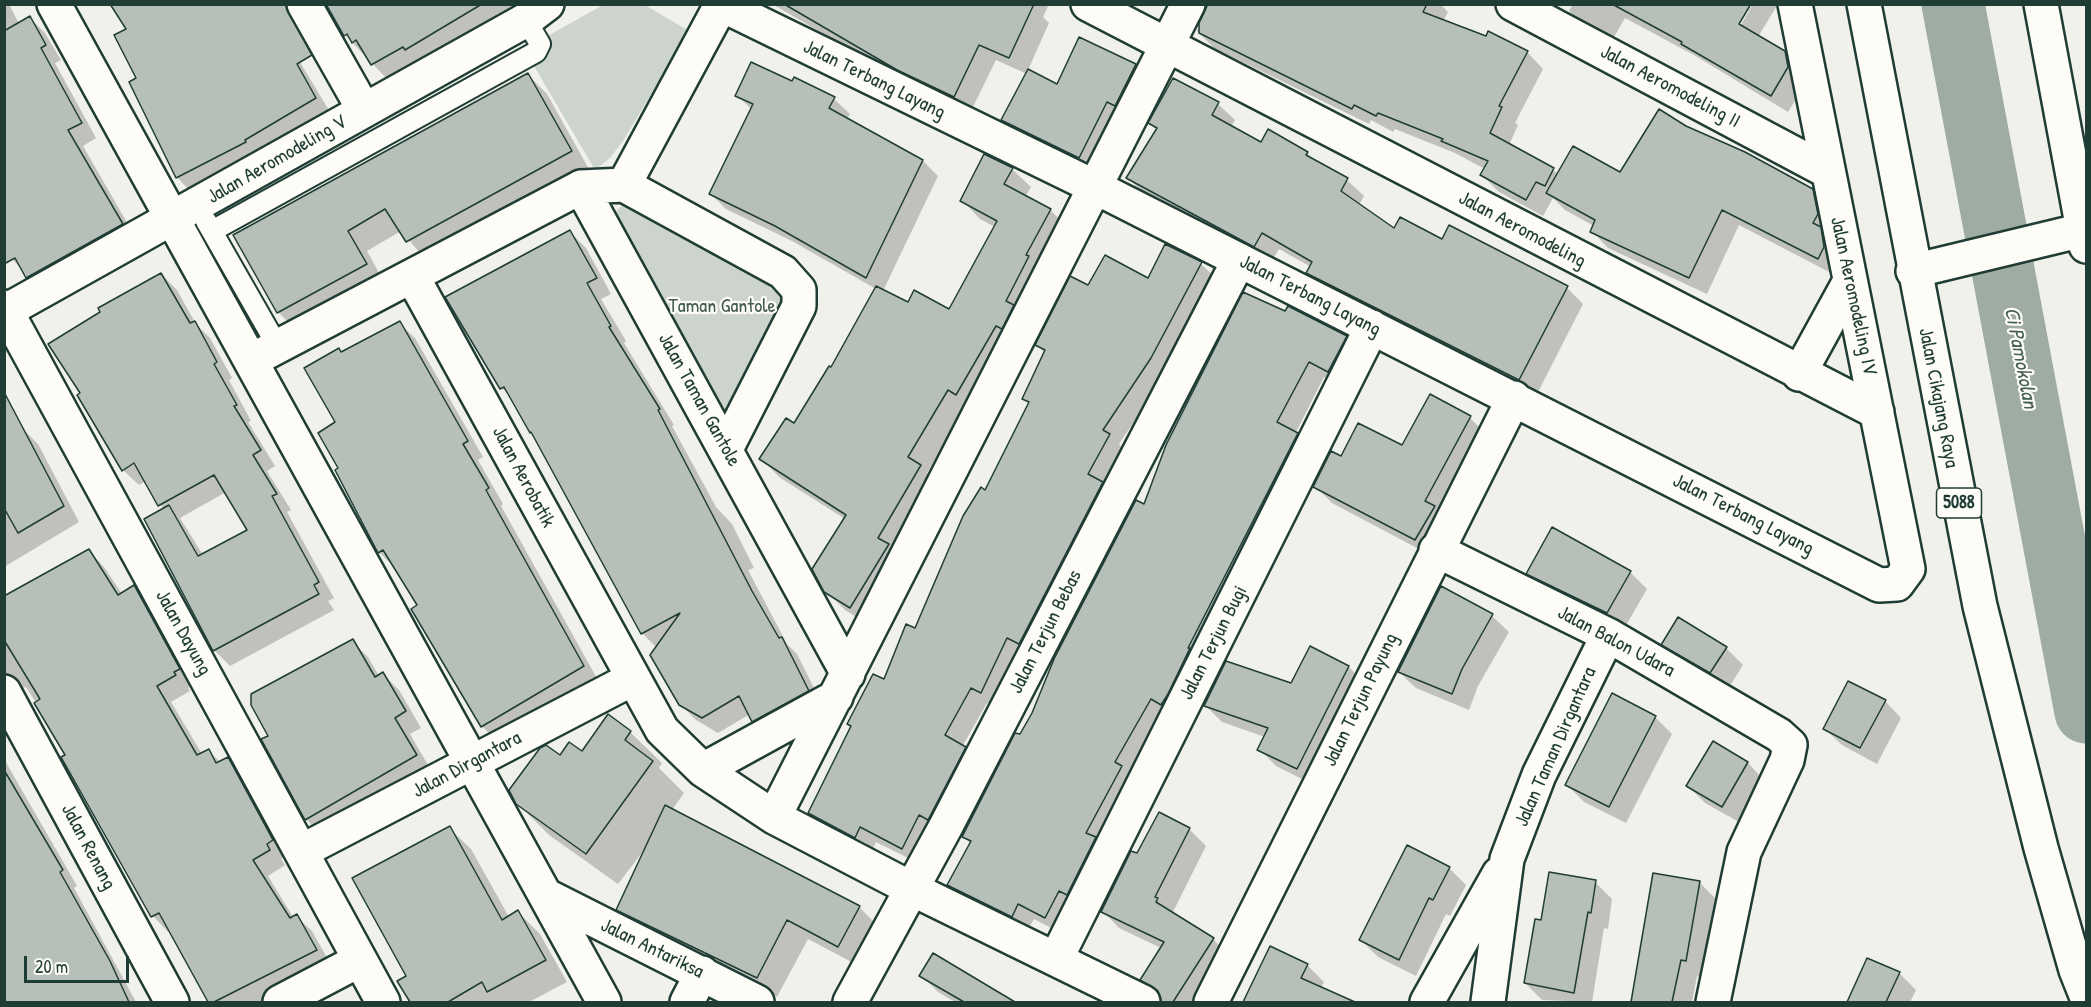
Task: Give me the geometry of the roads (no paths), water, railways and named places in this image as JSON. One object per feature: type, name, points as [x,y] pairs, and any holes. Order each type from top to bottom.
[{"type":"street","points":[[54,4],[194,218],[472,762],[604,1002]]},
{"type":"street","points":[[304,4],[364,110]]},
{"type":"street","name":"Jalan Aeromodeling","points":[[1088,4],[1799,374],[1877,412]]},
{"type":"street","points":[[774,817],[1188,4]]},
{"type":"street","name":"Jalan Aeromodeling II","points":[[1513,4],[1827,171]]},
{"type":"street","name":"Jalan Aeromodeling IV","points":[[1795,4],[1908,568],[1897,584]]},
{"type":"street","name":"Jalan Cikajang Raya","points":[[1864,4],[1922,269],[1980,606],[2041,848],[2076,970],[2086,995]]},
{"type":"street","points":[[1922,269],[2080,228],[2041,4]]},
{"type":"street","points":[[624,185],[721,5]]},
{"type":"street","name":"Jalan Terbang Layang","points":[[721,5],[1095,187],[1879,585],[1897,584]]},
{"type":"street","name":"Jalan Aeromodeling V","points":[[5,310],[194,218],[364,110],[536,12]]},
{"type":"street","points":[[265,353],[581,187],[624,185],[783,272],[799,290],[799,306],[726,449]]},
{"type":"street","name":"Jalan Taman Gantole","points":[[581,187],[726,449],[842,686]]},
{"type":"street","name":"Jalan Terjun Bebas","points":[[850,1002],[912,889],[1239,260]]},
{"type":"street","name":"Jalan Aerobatik","points":[[412,276],[662,730],[703,770],[774,817],[912,889],[1143,1002]]},
{"type":"street","points":[[1799,374],[1850,281]]},
{"type":"street","name":"Jalan Dayung","points":[[5,310],[383,1002]]},
{"type":"street","name":"Jalan Terjun Bugi","points":[[1056,959],[1372,327]]},
{"type":"street","name":"Jalan Terjun Payung","points":[[1211,1002],[1514,398]]},
{"type":"street","name":"Jalan Balon Udara","points":[[1436,550],[1608,636],[1779,735],[1790,745],[1787,760],[1744,852],[1713,1002]]},
{"type":"street","name":"Jalan Taman Dirgantara","points":[[1488,1002],[1507,859],[1539,775],[1608,636]]},
{"type":"street","name":"Jalan Dirgantara","points":[[302,851],[632,679]]},
{"type":"street","points":[[703,770],[842,686]]},
{"type":"street","name":"Jalan Renang","points":[[4,692],[172,1002]]},
{"type":"street","points":[[1427,1002],[1507,859]]},
{"type":"street","name":"Jalan Antariksa","points":[[547,896],[758,1002]]},
{"type":"street","points":[[280,1002],[360,960]]},
{"type":"street","points":[[687,1002],[702,974]]},
{"type":"lane","points":[[194,218],[537,52],[540,44],[536,12]]},
{"type":"waterway","name":"Ci Pamokolan","points":[[1953,4],[2086,712]]},
{"type":"park label","name":"Taman Gantole","points":[[722,307]]}]
